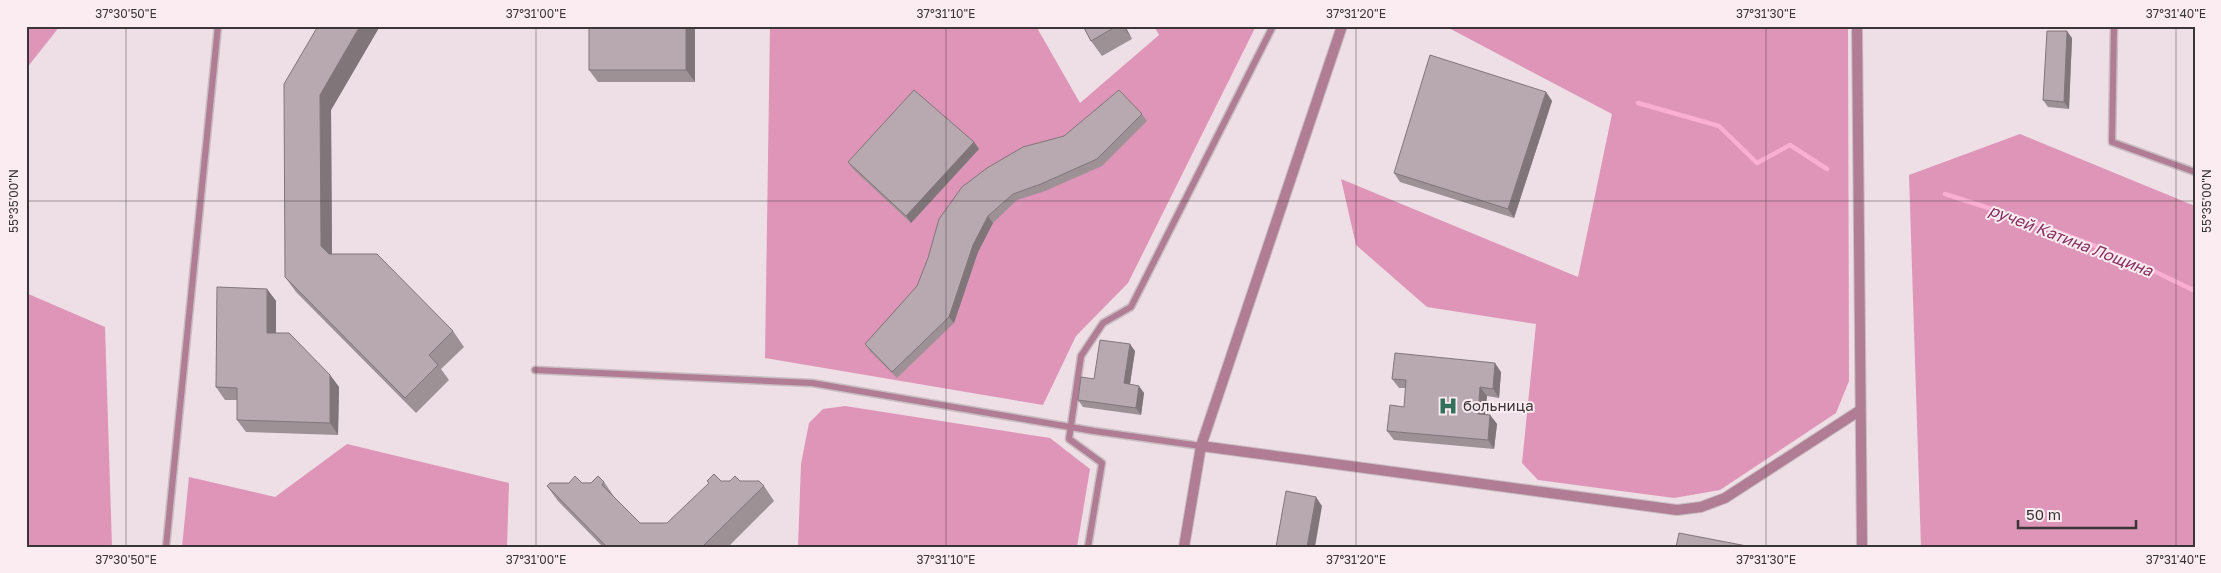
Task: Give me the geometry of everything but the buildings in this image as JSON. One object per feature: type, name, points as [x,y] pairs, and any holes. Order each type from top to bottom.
[{"type":"street","points":[[1184,547],[1201,446],[1342,26]]},
{"type":"street","points":[[1857,26],[1862,547]]},
{"type":"street","points":[[1201,446],[1677,510],[1701,507],[1725,498],[1860,411]]},
{"type":"lane","points":[[166,547],[218,26]]},
{"type":"lane","points":[[1088,547],[1102,463],[1069,439],[1081,356],[1103,324],[1131,307],[1273,26]]},
{"type":"lane","points":[[2114,26],[2112,142],[2195,172]]},
{"type":"lane","points":[[535,370],[812,383],[1071,427],[1201,446]]},
{"type":"shaded area","points":[[26,26],[60,26],[26,69]]},
{"type":"shaded area","points":[[770,26],[1036,26],[1080,103],[1159,35],[1154,26],[1256,26],[1128,283],[1076,336],[1043,405],[765,358]]},
{"type":"shaded area","points":[[1445,26],[1848,26],[1849,381],[1836,413],[1720,490],[1674,498],[1538,480],[1522,463],[1536,324],[1427,307],[1356,245],[1341,179],[1578,277],[1612,114]]},
{"type":"shaded area","points":[[2020,134],[2195,206],[2195,547],[1921,547],[1909,175]]},
{"type":"shaded area","points":[[26,293],[105,327],[112,547],[26,547]]},
{"type":"shaded area","points":[[845,406],[1050,438],[1090,469],[1077,547],[798,547],[801,464],[809,423],[823,409]]},
{"type":"shaded area","points":[[347,444],[509,483],[507,547],[182,547],[189,477],[275,497]]},
{"type":"waterway","name":"ручей Катина Лощина","points":[[1638,103],[1719,126],[1757,163],[1790,145],[1827,169]]},
{"type":"waterway","name":"ручей Катина Лощина","points":[[1945,194],[2038,224],[2129,259],[2195,291]]},
{"type":"place","name":"больница","points":[[1448,406]]}]
